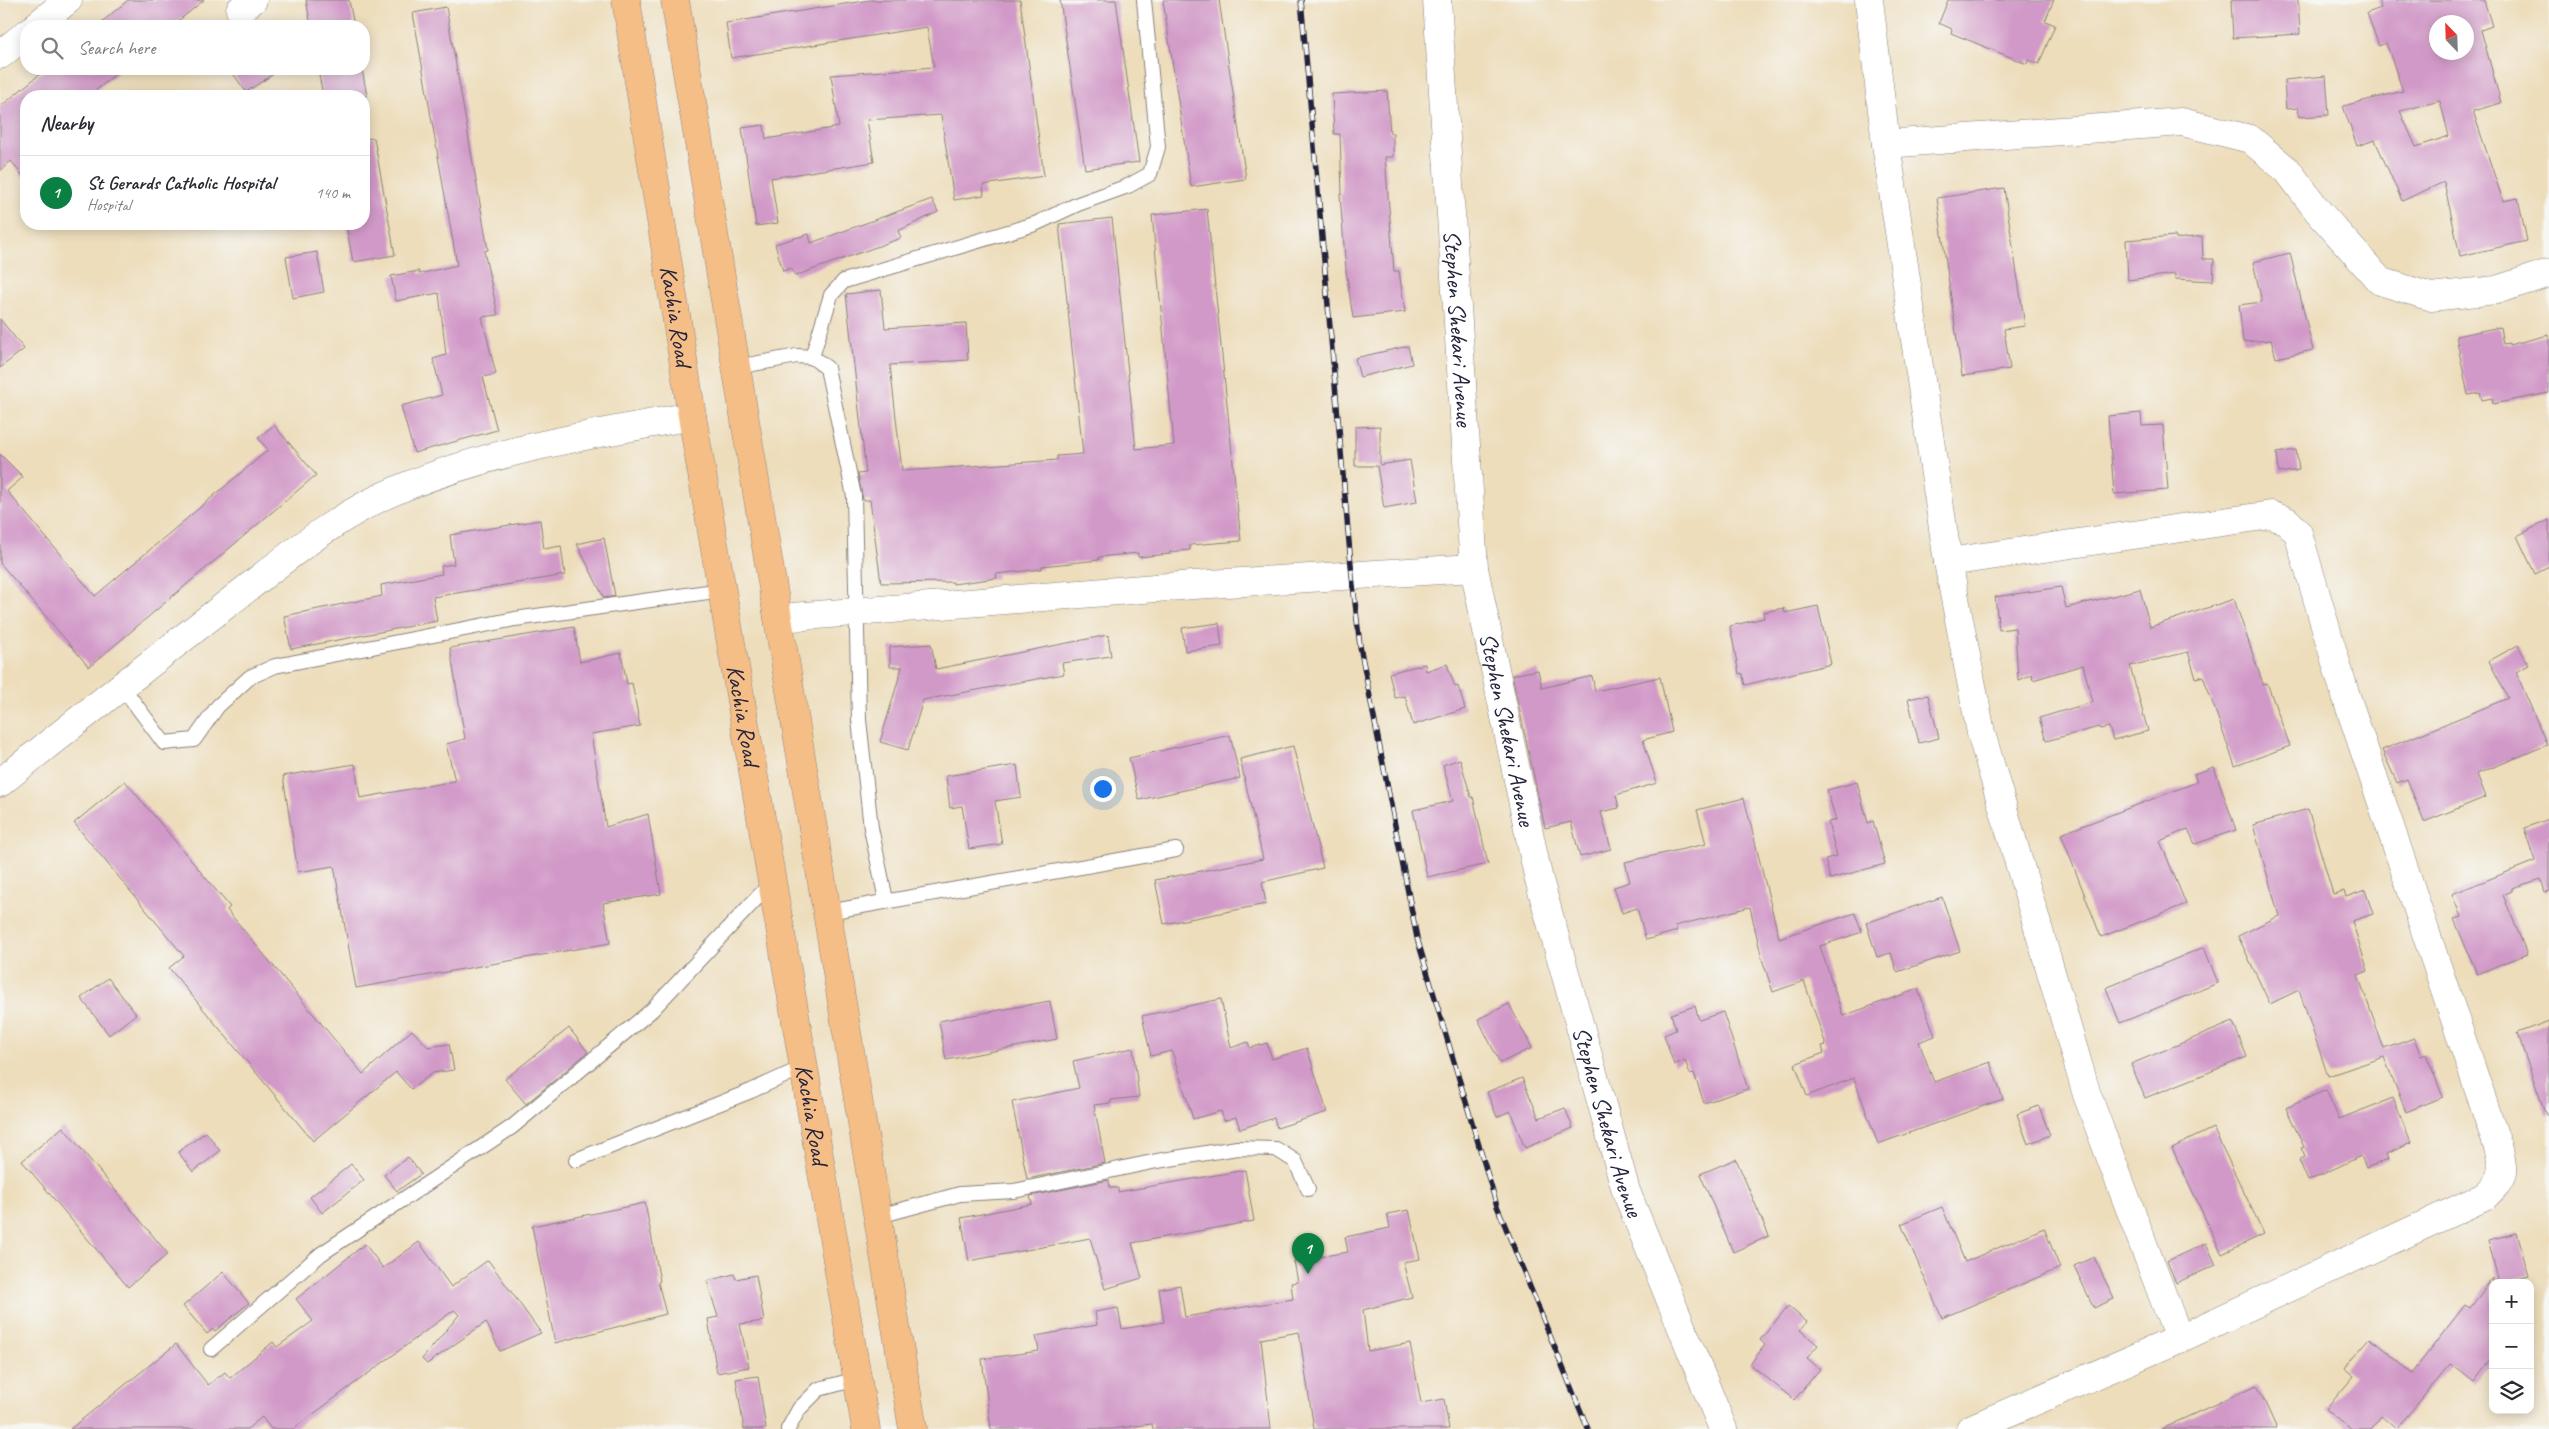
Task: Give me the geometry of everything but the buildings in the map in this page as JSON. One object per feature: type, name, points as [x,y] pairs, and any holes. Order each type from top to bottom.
[{"type":"main road","name":"Kachia Road","points":[[626,0],[692,416],[866,1429]]},
{"type":"main road","name":"Kachia Road","points":[[675,0],[913,1429]]},
{"type":"street","points":[[43,20],[68,0]]},
{"type":"street","name":"Stephen Shekari Avenue","points":[[1437,0],[1474,568],[1538,876],[1626,1191],[1723,1429]]},
{"type":"street","points":[[1869,0],[1886,144],[1948,562],[1981,733],[2087,1095],[2179,1339]]},
{"type":"street","points":[[0,55],[20,39]]},
{"type":"street","points":[[1886,144],[2182,122],[2250,139],[2288,171],[2318,211],[2380,281],[2431,297],[2496,290],[2549,273]]},
{"type":"street","points":[[0,783],[121,686],[311,539],[349,514],[403,487],[460,466],[526,447],[692,416]]},
{"type":"street","points":[[1948,562],[2270,515],[2287,521],[2298,533],[2344,690],[2498,1147],[2504,1171],[2497,1184],[2484,1197],[2179,1339],[1970,1429]]},
{"type":"street","points":[[779,618],[1193,585],[1474,568]]},
{"type":"lane","points":[[812,357],[831,295],[844,281],[1035,224],[1078,204],[1128,186],[1150,174],[1158,147],[1144,0]]},
{"type":"lane","points":[[737,367],[797,356],[812,357],[827,368],[854,496],[859,720],[871,828],[886,900]]},
{"type":"lane","points":[[121,686],[164,743],[194,740],[218,706],[250,677],[275,666],[514,619],[722,590]]},
{"type":"lane","points":[[828,912],[886,900],[1176,850]]},
{"type":"lane","points":[[212,1349],[321,1254],[519,1121],[652,1010],[772,882]]},
{"type":"lane","points":[[576,1160],[751,1091],[804,1067]]},
{"type":"lane","points":[[879,1216],[960,1194],[1014,1191],[1157,1161],[1236,1148],[1276,1149],[1295,1161],[1308,1189]]},
{"type":"lane","points":[[788,1429],[799,1409],[819,1389],[857,1378]]},
{"type":"railway","points":[[1301,0],[1352,576],[1360,646],[1417,938],[1497,1206],[1588,1429]]},
{"type":"place","name":"St Gerards Catholic Hospital","points":[[1308,1274]]}]
